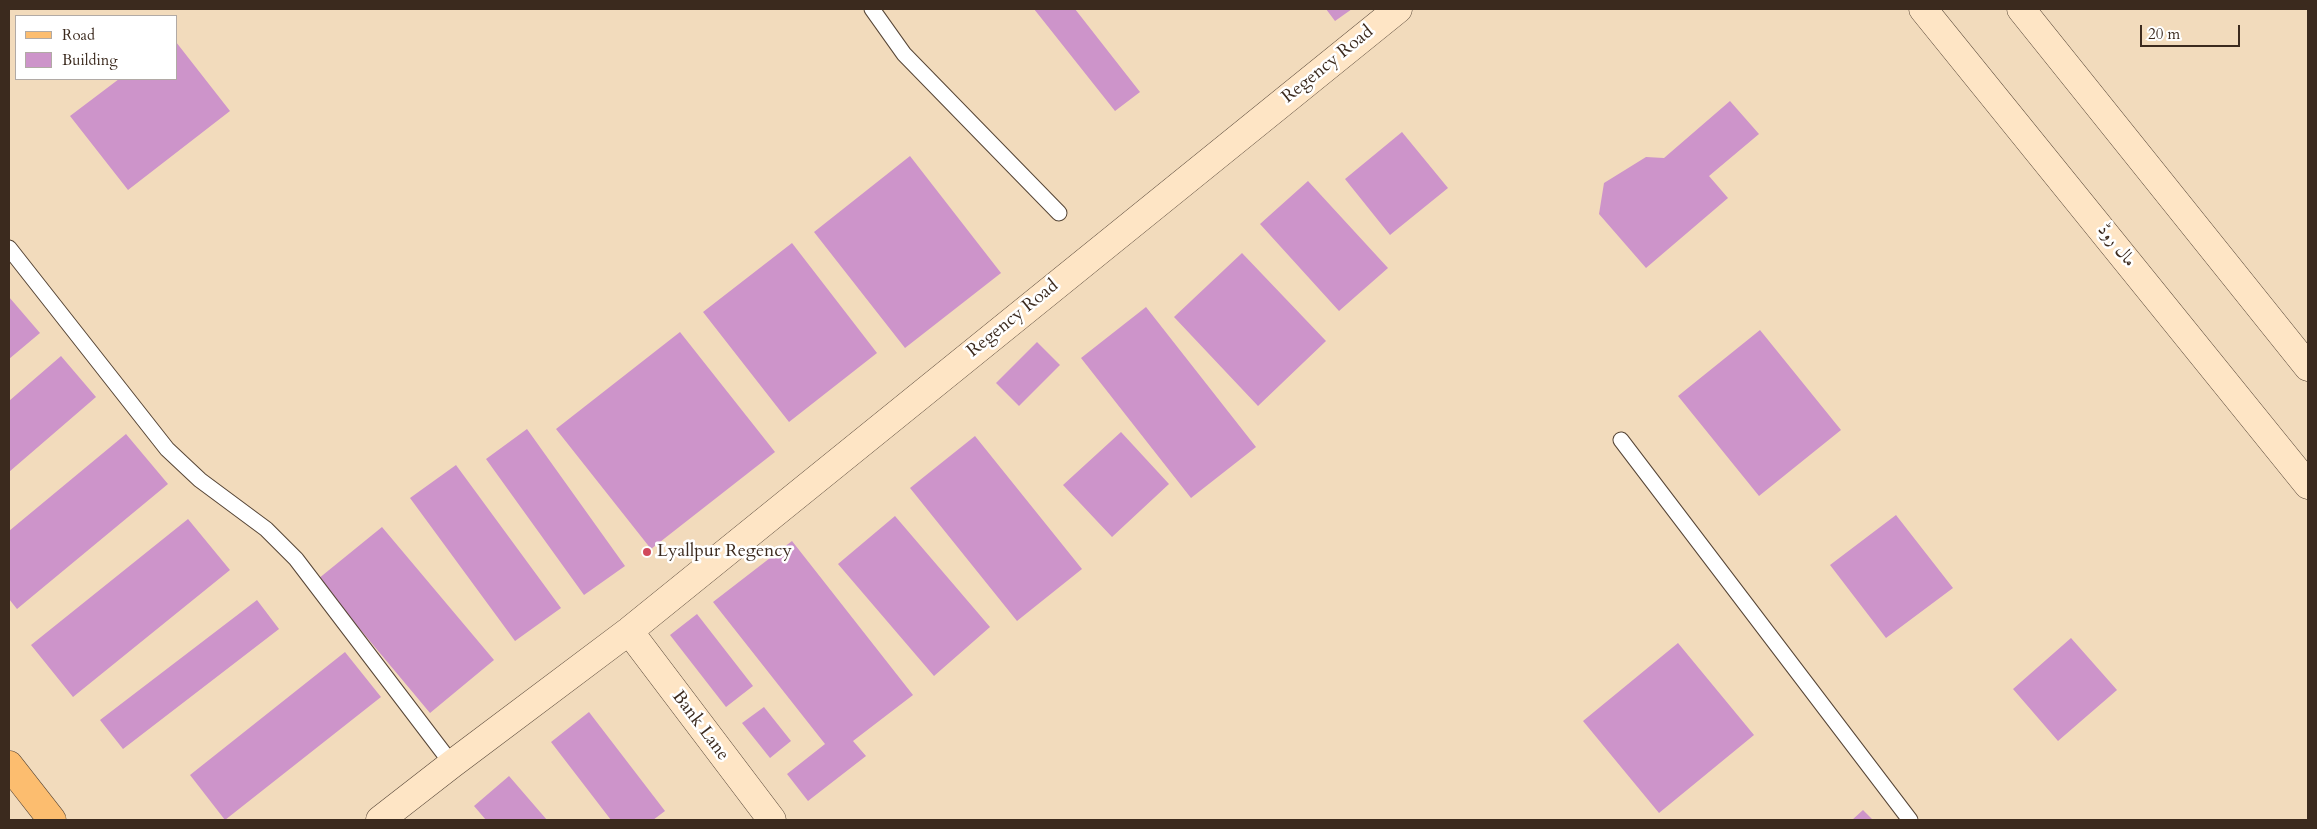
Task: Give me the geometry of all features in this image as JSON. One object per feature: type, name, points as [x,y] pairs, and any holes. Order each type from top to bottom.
[{"type":"main road","points":[[9,765],[52,820]]},
{"type":"street","name":"Regency Road","points":[[380,820],[629,631],[1398,9]]},
{"type":"street","name":"مال روڈ","points":[[1923,9],[2308,485]]},
{"type":"street","points":[[2021,9],[2308,367]]},
{"type":"street","name":"Bank Lane","points":[[629,631],[772,820]]},
{"type":"lane","points":[[872,9],[904,54],[1059,213]]},
{"type":"lane","points":[[9,248],[167,449],[200,480],[266,529],[296,559],[452,764]]},
{"type":"lane","points":[[1621,440],[1910,820]]},
{"type":"building","points":[[1034,9],[1075,9],[1140,92],[1115,111]]},
{"type":"building","points":[[1326,9],[1352,9],[1335,21]]},
{"type":"building","points":[[178,45],[230,111],[128,190],[70,116],[118,80],[178,80]]},
{"type":"building","points":[[1730,101],[1759,134],[1709,176],[1728,198],[1646,268],[1599,214],[1604,183],[1646,157],[1664,158]]},
{"type":"building","points":[[1402,132],[1448,188],[1390,235],[1345,179]]},
{"type":"building","points":[[910,156],[1001,273],[905,348],[814,232]]},
{"type":"building","points":[[1308,181],[1388,268],[1339,311],[1260,224]]},
{"type":"building","points":[[792,243],[877,353],[789,422],[703,312]]},
{"type":"building","points":[[1242,253],[1326,341],[1258,406],[1174,317]]},
{"type":"building","points":[[9,297],[40,333],[9,359]]},
{"type":"building","points":[[1146,307],[1256,447],[1191,498],[1081,358]]},
{"type":"building","points":[[1760,330],[1841,430],[1759,496],[1678,396]]},
{"type":"building","points":[[680,332],[775,452],[651,549],[556,429]]},
{"type":"building","points":[[1037,342],[1060,365],[1019,406],[996,383]]},
{"type":"building","points":[[61,356],[96,397],[9,472],[9,401]]},
{"type":"building","points":[[527,429],[625,566],[584,595],[486,459]]},
{"type":"building","points":[[1121,432],[1169,484],[1112,537],[1063,485]]},
{"type":"building","points":[[126,434],[168,484],[17,609],[9,599],[9,531]]},
{"type":"building","points":[[975,436],[1082,569],[1017,621],[910,488]]},
{"type":"building","points":[[456,465],[561,608],[515,641],[410,498]]},
{"type":"building","points":[[1896,515],[1953,588],[1886,638],[1830,565]]},
{"type":"building","points":[[895,516],[990,627],[934,676],[838,564]]},
{"type":"building","points":[[188,519],[230,570],[73,697],[31,645]]},
{"type":"building","points":[[382,527],[494,660],[430,713],[318,579]]},
{"type":"building","points":[[792,541],[913,695],[853,741],[866,756],[808,801],[787,774],[825,744],[713,602]]},
{"type":"building","points":[[257,600],[279,629],[123,749],[100,720]]},
{"type":"building","points":[[697,614],[753,686],[726,707],[670,635]]},
{"type":"building","points":[[2071,638],[2117,690],[2058,741],[2013,689]]},
{"type":"building","points":[[1678,643],[1754,735],[1659,813],[1583,721]]},
{"type":"building","points":[[345,652],[381,697],[225,820],[190,775]]},
{"type":"building","points":[[764,707],[791,741],[770,758],[742,723]]},
{"type":"building","points":[[589,712],[665,811],[653,820],[611,820],[551,742]]},
{"type":"building","points":[[509,776],[547,820],[486,820],[474,806]]},
{"type":"building","points":[[1863,810],[1873,820],[1852,820]]},
{"type":"place","name":"Lyallpur Regency","points":[[647,552]]}]
